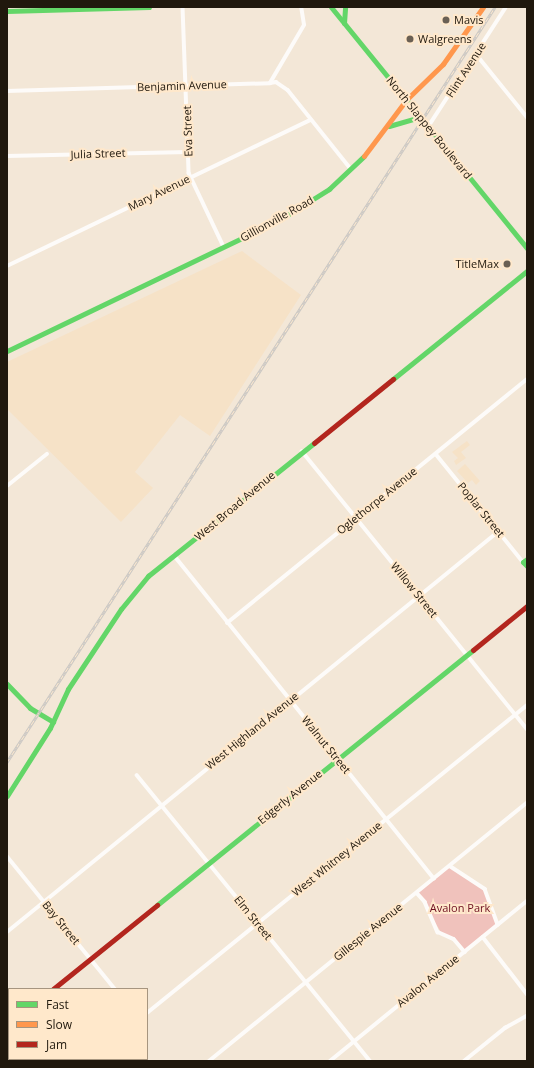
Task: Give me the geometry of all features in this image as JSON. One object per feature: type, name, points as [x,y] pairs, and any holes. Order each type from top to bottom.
[{"type":"street","points":[[7,11],[149,7]]},
{"type":"street","name":"Eva Street","points":[[183,7],[190,178],[224,247]]},
{"type":"street","points":[[301,7],[304,25],[270,83],[282,85],[352,170]]},
{"type":"street","name":"North Slappey Boulevard","points":[[331,7],[527,248]]},
{"type":"street","points":[[344,23],[345,7]]},
{"type":"street","name":"Gillionville Road","points":[[7,351],[224,247],[308,203],[352,170],[389,126],[406,100],[444,64],[483,7]]},
{"type":"street","name":"Flint Avenue","points":[[428,127],[477,55],[507,7]]},
{"type":"street","points":[[477,55],[527,117]]},
{"type":"street","name":"Benjamin Avenue","points":[[7,91],[270,83]]},
{"type":"street","points":[[389,126],[407,118],[420,117]]},
{"type":"street","name":"Mary Avenue","points":[[7,266],[311,120]]},
{"type":"street","name":"Julia Street","points":[[7,156],[188,152]]},
{"type":"street","name":"West Broad Avenue","points":[[7,796],[53,722],[63,697],[120,609],[148,576],[527,271]]},
{"type":"street","name":"Oglethorpe Avenue","points":[[227,623],[527,379]]},
{"type":"street","name":"Willow Street","points":[[302,451],[527,729]]},
{"type":"street","points":[[7,486],[47,454]]},
{"type":"street","name":"Poplar Street","points":[[436,454],[526,562]]},
{"type":"street","name":"West Highland Avenue","points":[[7,932],[499,531]]},
{"type":"street","name":"Walnut Street","points":[[174,555],[227,623],[434,878]]},
{"type":"street","name":"Edgerly Avenue","points":[[54,988],[527,606]]},
{"type":"street","points":[[7,684],[9,691],[30,708],[53,722]]},
{"type":"street","name":"West Whitney Avenue","points":[[148,1012],[527,705]]},
{"type":"street","name":"Elm Street","points":[[137,775],[370,1061]]},
{"type":"street","name":"Gillespie Avenue","points":[[209,1061],[527,803]]},
{"type":"street","name":"Bay Street","points":[[7,856],[114,988]]},
{"type":"street","points":[[450,866],[485,889],[498,925]]},
{"type":"street","points":[[417,892],[425,902],[438,932],[454,939],[465,952]]},
{"type":"street","name":"Avalon Avenue","points":[[330,1061],[527,901]]},
{"type":"street","points":[[483,937],[527,994]]},
{"type":"street","points":[[464,1061],[505,1028],[527,1016]]},
{"type":"shaded area","points":[[242,251],[301,295],[210,436],[180,415],[135,472],[153,488],[121,522],[7,409],[7,362]]},
{"type":"shaded area","points":[[467,441],[470,445],[461,452],[466,458],[456,465],[454,461],[458,458],[452,452]]},
{"type":"shaded area","points":[[465,464],[480,481],[476,485],[472,480],[468,483],[457,471]]},
{"type":"green space","name":"Avalon Park","points":[[450,866],[485,890],[497,925],[465,951],[454,939],[443,936],[418,893]]},
{"type":"railway","points":[[7,762],[495,7]]},
{"type":"traffic: fast","points":[[7,11],[149,7]]},
{"type":"traffic: fast","points":[[331,7],[527,248]]},
{"type":"traffic: fast","points":[[344,23],[345,7]]},
{"type":"traffic: fast","points":[[389,126],[420,117]]},
{"type":"traffic: fast","points":[[7,351],[281,219],[329,189],[364,156]]},
{"type":"traffic: fast","points":[[393,379],[527,271]]},
{"type":"traffic: fast","points":[[7,796],[50,728],[68,689],[121,609],[148,576],[314,443]]},
{"type":"traffic: fast","points":[[527,559],[523,562],[527,566]]},
{"type":"traffic: fast","points":[[157,905],[473,650]]},
{"type":"traffic: fast","points":[[7,684],[30,708],[53,722]]},
{"type":"traffic: slow","points":[[364,156],[406,100],[443,64],[483,7]]},
{"type":"traffic: jam","points":[[314,443],[393,379]]},
{"type":"traffic: jam","points":[[473,650],[527,606]]},
{"type":"traffic: jam","points":[[54,988],[157,905]]},
{"type":"place","name":"Mavis","points":[[446,20]]},
{"type":"place","name":"Walgreens","points":[[410,39]]},
{"type":"place","name":"TitleMax","points":[[507,264]]}]
